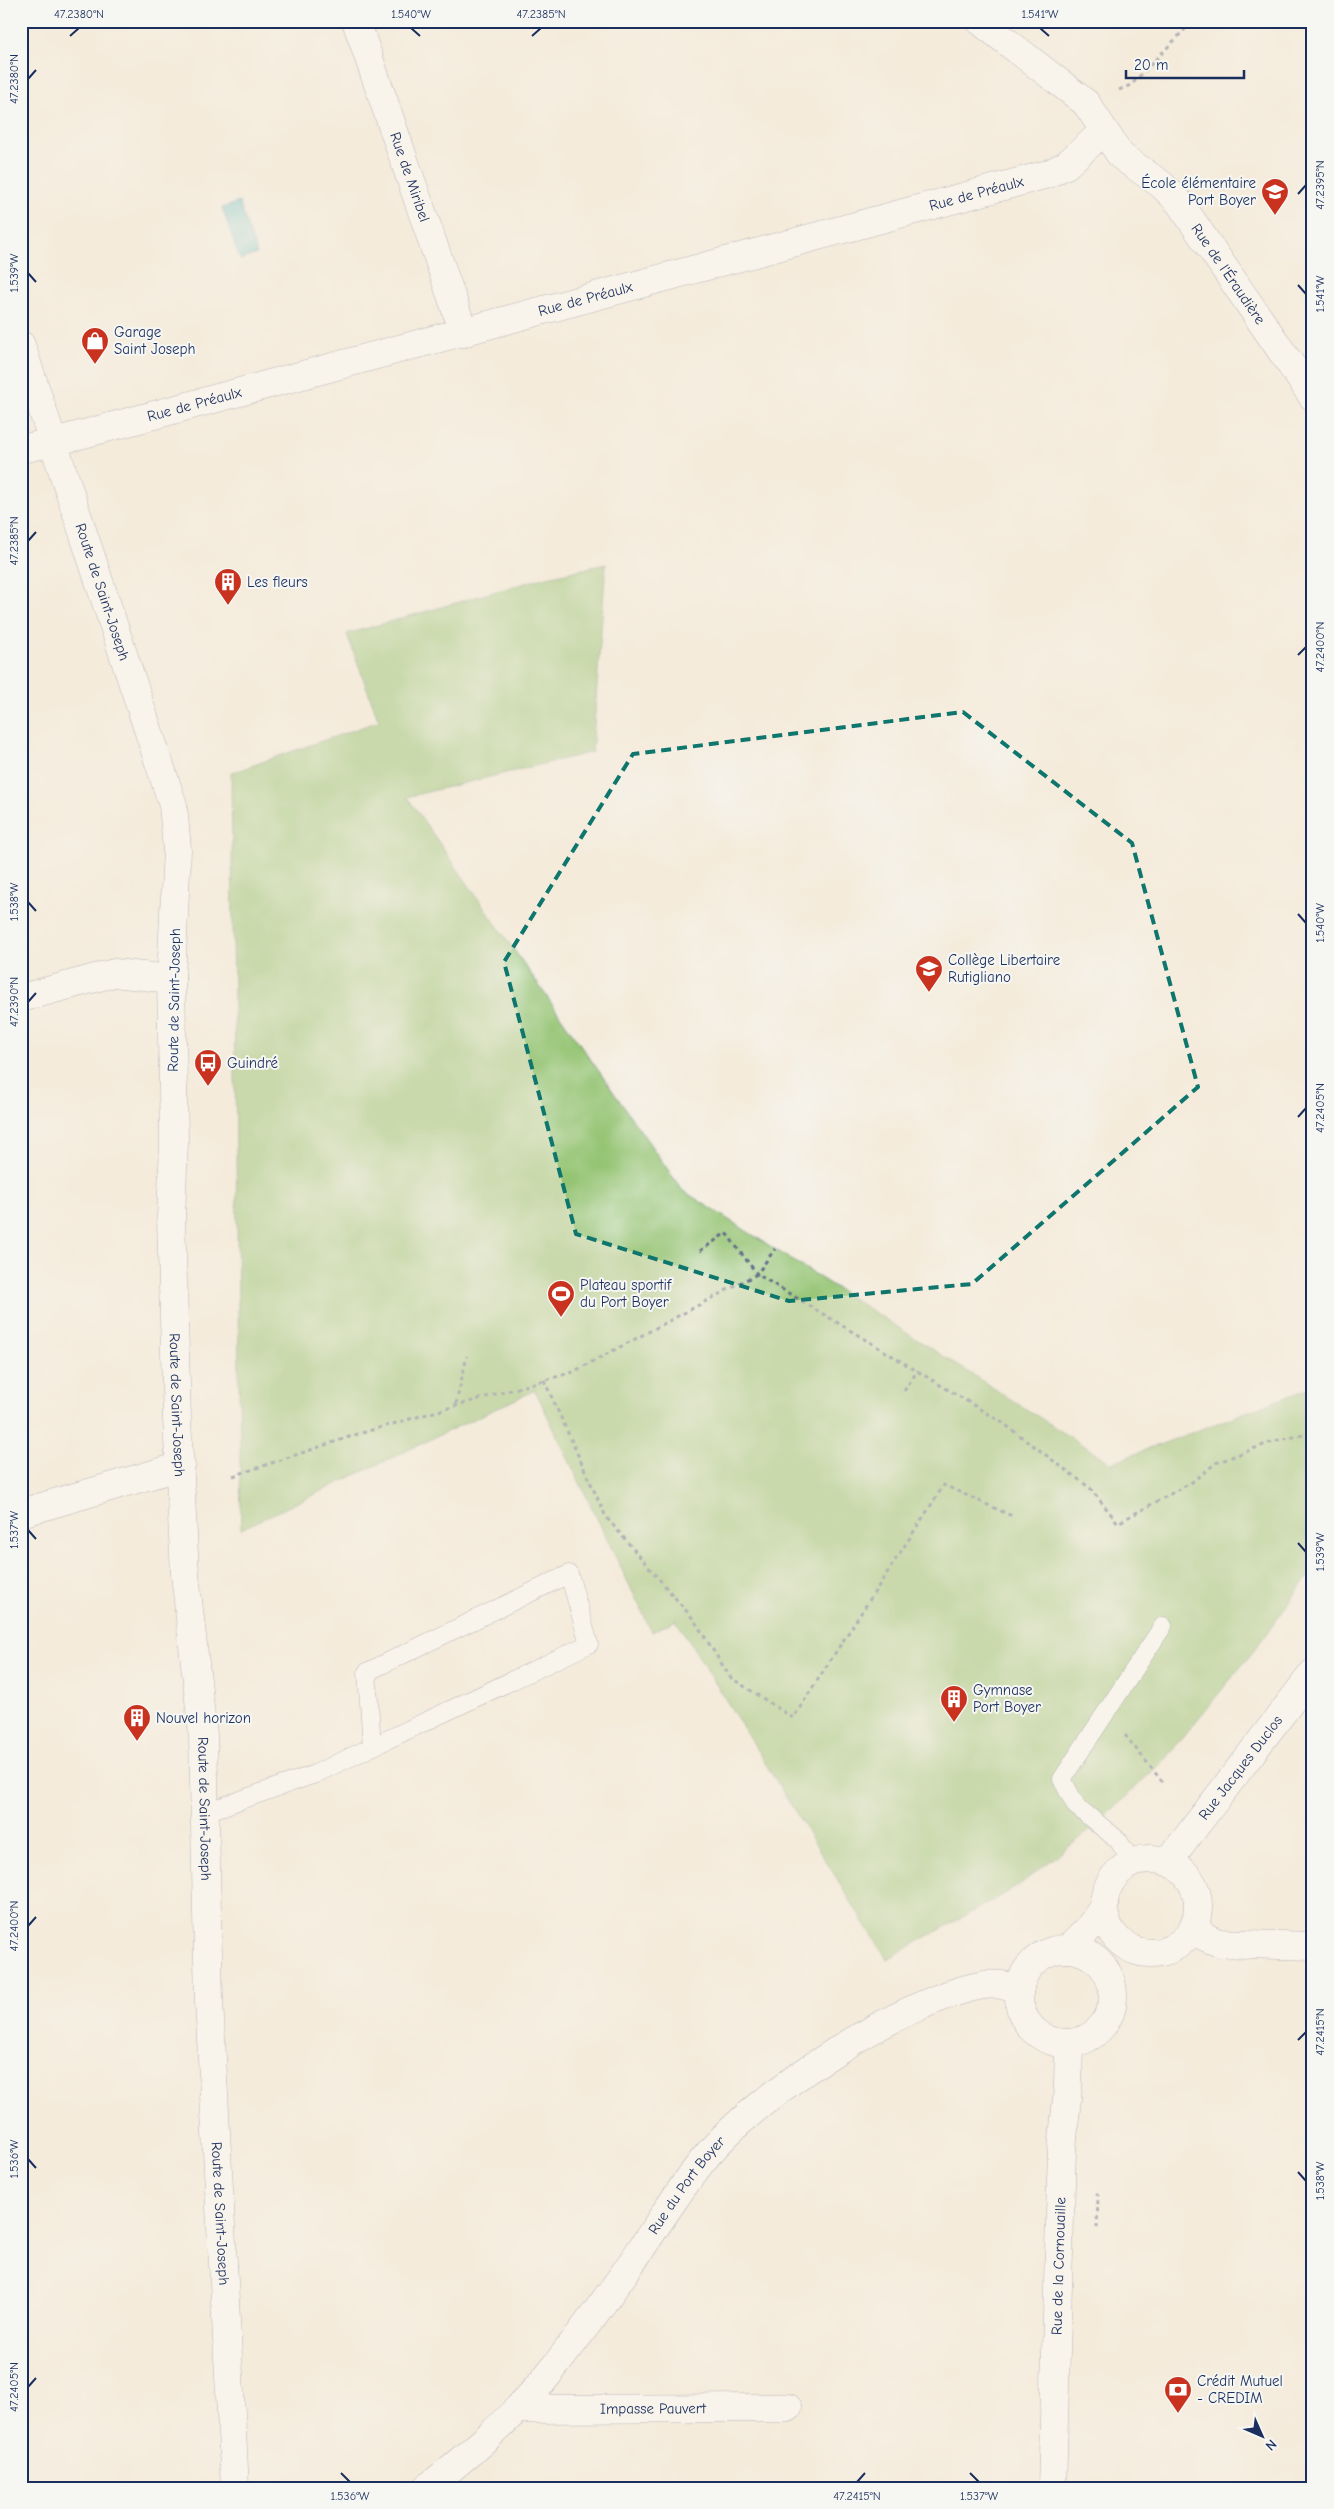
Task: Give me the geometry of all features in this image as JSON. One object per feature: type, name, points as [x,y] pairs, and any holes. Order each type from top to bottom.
[{"type":"street","name":"Rue de Miribel","points":[[356,21],[464,333]]},
{"type":"street","name":"Rue de l'Éraudière","points":[[980,21],[1086,103],[1103,132],[1121,156],[1162,185],[1178,202],[1313,397]]},
{"type":"street","name":"Rue de Préaulx","points":[[21,449],[54,442],[464,333],[1048,174],[1066,165],[1103,132]]},
{"type":"street","name":"Route de Saint-Joseph","points":[[21,344],[172,805],[177,849],[171,980],[174,1142],[171,1218],[182,1538],[203,1735],[209,2002],[235,2488]]},
{"type":"street","points":[[21,998],[114,973],[171,980]]},
{"type":"street","points":[[21,1513],[181,1466]]},
{"type":"street","name":"Rue Jacques Duclos","points":[[1168,1862],[1313,1673]]},
{"type":"street","points":[[1153,1859],[1168,1862],[1181,1870],[1192,1882],[1198,1897],[1198,1913],[1194,1925],[1183,1941],[1170,1950],[1138,1952],[1124,1945],[1113,1935],[1106,1922],[1104,1906],[1106,1891],[1113,1878],[1124,1867],[1153,1859]]},
{"type":"street","points":[[1068,1949],[1088,1929],[1104,1906]]},
{"type":"street","points":[[1194,1925],[1205,1937],[1219,1943],[1313,1946]]},
{"type":"street","points":[[1068,1949],[1083,1952],[1096,1960],[1107,1972],[1112,1987],[1112,2003],[1108,2018],[1098,2031],[1084,2040],[1068,2043],[1052,2042],[1039,2035],[1028,2025],[1021,2012],[1018,1996],[1028,1968],[1039,1957],[1053,1951],[1068,1949]]},
{"type":"street","points":[[1112,1987],[1146,1953]]},
{"type":"street","name":"Rue du Port Boyer","points":[[428,2488],[466,2457],[518,2409],[583,2329],[630,2265],[673,2200],[710,2152],[748,2115],[820,2062],[893,2018],[951,1993],[976,1986],[987,1984],[1020,1987]]},
{"type":"street","name":"Rue de la Cornouaille","points":[[1052,2488],[1062,2150],[1068,2087],[1068,2043]]},
{"type":"street","name":"Impasse Pauvert","points":[[518,2409],[788,2408]]},
{"type":"lane","points":[[206,1812],[315,1774],[589,1644],[569,1574],[367,1672],[372,1746]]},
{"type":"lane","points":[[1133,1864],[1118,1840],[1076,1806],[1062,1779],[1162,1626]]},
{"type":"path","points":[[1086,103],[1131,85],[1193,21]]},
{"type":"path","points":[[700,1251],[726,1233],[757,1274],[1003,1423],[1090,1488],[1118,1524],[1192,1482],[1216,1463],[1274,1441],[1313,1433]]},
{"type":"path","points":[[232,1476],[358,1434],[573,1372],[757,1274],[775,1249]]},
{"type":"path","points":[[456,1405],[467,1356]]},
{"type":"path","points":[[904,1391],[918,1370]]},
{"type":"path","points":[[544,1380],[606,1517],[694,1620],[730,1677],[792,1718],[944,1485],[1012,1516]]},
{"type":"path","points":[[1106,1711],[1165,1785]]},
{"type":"highlighted area","points":[[963,712],[1132,843],[1198,1087],[972,1284],[789,1301],[576,1234],[504,962],[633,754]]},
{"type":"green space","name":"Plateau sportif du Port Boyer","points":[[606,564],[592,752],[407,797],[682,1190],[1111,1463],[1313,1387],[1313,1570],[1252,1653],[1165,1759],[1092,1829],[1015,1888],[887,1959],[676,1620],[652,1632],[535,1390],[241,1529],[231,773],[379,721],[347,634],[543,578]]},
{"type":"water","points":[[239,202],[257,254],[240,260],[222,208]]},
{"type":"place","name":"École élémentaire Port Boyer","points":[[1275,216]]},
{"type":"place","name":"Garage Saint Joseph","points":[[95,365]]},
{"type":"place","name":"Les fleurs","points":[[228,606]]},
{"type":"place","name":"Collège Libertaire Rutigliano","points":[[929,993]]},
{"type":"place","name":"Guindré","points":[[208,1087]]},
{"type":"place","name":"Plateau sportif du Port Boyer","points":[[561,1318]]},
{"type":"place","name":"Gymnase Port Boyer","points":[[954,1723]]},
{"type":"place","name":"Nouvel horizon","points":[[137,1742]]},
{"type":"place","name":"Crédit Mutuel - CREDIM","points":[[1178,2414]]}]
